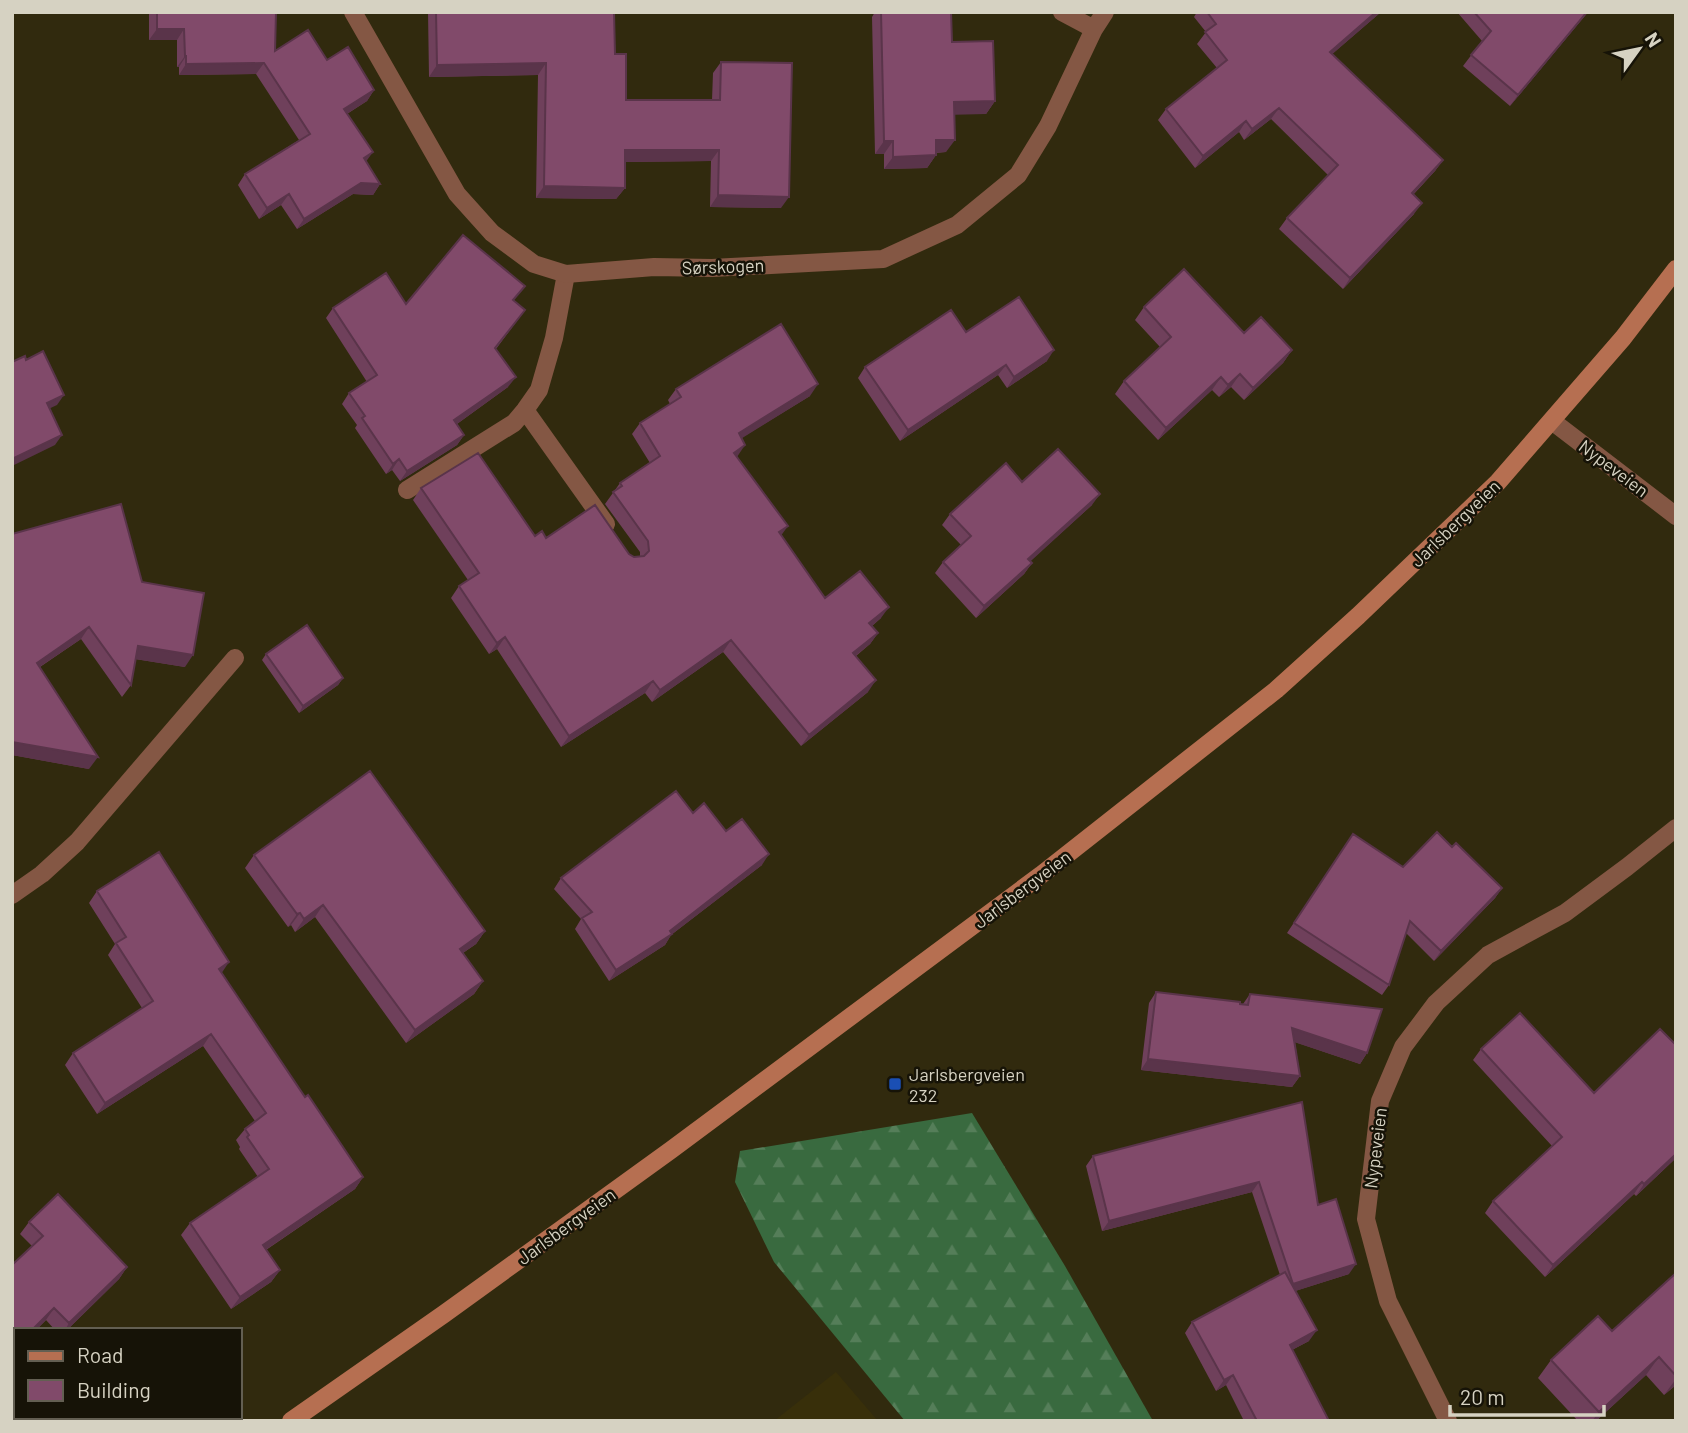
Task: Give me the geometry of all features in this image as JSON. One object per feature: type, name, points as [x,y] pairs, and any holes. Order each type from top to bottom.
[{"type":"main road","name":"Jarlsbergveien","points":[[290,1421],[671,1150],[1041,875],[1276,690],[1498,482],[1623,338],[1676,270]]},
{"type":"street","name":"Sørskogen","points":[[353,12],[457,194],[492,233],[534,264],[566,274],[654,267],[712,268],[883,259],[957,225],[1018,175],[1048,126],[1094,29],[1105,12]]},
{"type":"street","points":[[1062,12],[1094,29]]},
{"type":"street","points":[[407,490],[514,423],[525,410],[539,390],[554,338],[566,274]]},
{"type":"street","points":[[525,410],[614,535]]},
{"type":"street","name":"Nypeveien","points":[[1552,421],[1676,516]]},
{"type":"street","points":[[12,895],[77,842],[235,658]]},
{"type":"street","name":"Nypeveien","points":[[1448,1421],[1388,1301],[1366,1219],[1380,1101],[1403,1047],[1444,995],[1488,955],[1565,912],[1676,828]]},
{"type":"shaded area","points":[[836,1372],[878,1421],[774,1421]]},
{"type":"green space","points":[[972,1113],[1065,1266],[1153,1421],[905,1421],[774,1262],[735,1182],[740,1151]]},
{"type":"building","points":[[157,12],[276,12],[275,51],[308,30],[327,60],[348,47],[374,90],[344,109],[373,152],[364,158],[380,184],[361,183],[304,219],[289,194],[267,208],[245,174],[310,134],[264,63],[186,64],[184,29],[157,29]]},
{"type":"building","points":[[436,12],[614,12],[615,54],[626,54],[626,100],[720,100],[721,62],[792,63],[789,197],[718,195],[719,150],[625,150],[625,188],[544,186],[546,63],[437,65]]},
{"type":"building","points":[[881,12],[951,12],[952,42],[993,41],[995,101],[954,102],[955,140],[936,140],[936,155],[893,157],[893,141],[884,141]]},
{"type":"building","points":[[1207,12],[1376,12],[1330,52],[1443,160],[1412,193],[1422,203],[1350,278],[1287,218],[1338,165],[1279,108],[1252,129],[1246,121],[1203,156],[1166,109],[1227,60],[1205,32],[1216,24]]},
{"type":"building","points":[[1474,12],[1587,12],[1518,95],[1471,55],[1491,31]]},
{"type":"building","points":[[463,235],[525,286],[513,300],[525,310],[495,348],[516,377],[454,420],[464,435],[407,471],[399,459],[393,464],[362,418],[365,416],[349,393],[377,375],[333,308],[386,273],[406,304]]},
{"type":"building","points":[[1184,269],[1244,333],[1261,317],[1292,350],[1253,388],[1240,374],[1228,385],[1221,377],[1166,428],[1124,381],[1171,337],[1144,307]]},
{"type":"building","points":[[1019,297],[1054,350],[1014,377],[1006,365],[908,430],[865,367],[951,310],[966,332]]},
{"type":"building","points":[[781,324],[818,384],[739,433],[745,445],[734,453],[788,526],[779,532],[825,598],[860,571],[889,607],[869,623],[878,633],[853,653],[876,680],[809,735],[731,640],[660,690],[653,681],[569,736],[505,637],[497,643],[459,586],[479,573],[421,488],[478,453],[535,536],[542,531],[546,538],[595,505],[629,554],[634,557],[644,556],[649,551],[648,541],[613,492],[622,486],[620,483],[660,456],[640,423],[681,397],[676,389]]},
{"type":"building","points":[[43,351],[64,395],[47,403],[62,435],[12,459],[12,362],[25,356],[26,360]]},
{"type":"building","points":[[1058,449],[1100,494],[1028,559],[1032,563],[984,606],[943,562],[971,536],[950,514],[1006,463],[1022,482]]},
{"type":"building","points":[[121,504],[142,582],[204,593],[193,655],[138,646],[131,685],[89,627],[37,663],[98,757],[12,742],[12,534]]},
{"type":"building","points":[[307,625],[343,678],[303,706],[266,654]]},
{"type":"building","points":[[370,771],[485,931],[460,949],[483,981],[415,1030],[323,905],[304,919],[300,913],[297,914],[254,855]]},
{"type":"building","points":[[676,791],[693,813],[704,803],[726,831],[742,819],[769,854],[670,931],[672,934],[616,970],[582,918],[592,912],[561,878]]},
{"type":"building","points":[[1437,832],[1452,847],[1456,843],[1502,888],[1441,951],[1410,921],[1389,985],[1294,923],[1353,834],[1403,867]]},
{"type":"building","points":[[159,852],[229,962],[219,969],[305,1097],[308,1095],[363,1177],[263,1245],[280,1270],[240,1297],[190,1223],[269,1169],[247,1137],[249,1135],[245,1129],[266,1113],[211,1034],[105,1103],[73,1053],[153,1001],[116,943],[126,937],[97,891]]},
{"type":"building","points":[[1156,992],[1248,1005],[1250,994],[1382,1009],[1367,1053],[1292,1028],[1300,1076],[1148,1059]]},
{"type":"building","points":[[1520,1013],[1594,1093],[1660,1029],[1676,1045],[1676,1154],[1553,1265],[1493,1201],[1562,1137],[1481,1049]]},
{"type":"building","points":[[1302,1102],[1318,1205],[1336,1199],[1356,1264],[1293,1284],[1259,1182],[1109,1221],[1093,1156]]},
{"type":"building","points":[[58,1194],[127,1267],[69,1323],[54,1308],[34,1328],[14,1328],[12,1349],[12,1265],[43,1236],[29,1222]]},
{"type":"building","points":[[1285,1272],[1317,1330],[1290,1345],[1329,1421],[1257,1421],[1233,1375],[1224,1380],[1192,1322]]},
{"type":"building","points":[[1676,1273],[1676,1376],[1659,1357],[1599,1412],[1551,1360],[1598,1316],[1612,1331]]},
{"type":"place","name":"Jarlsbergveien 232","points":[[895,1084]]}]
